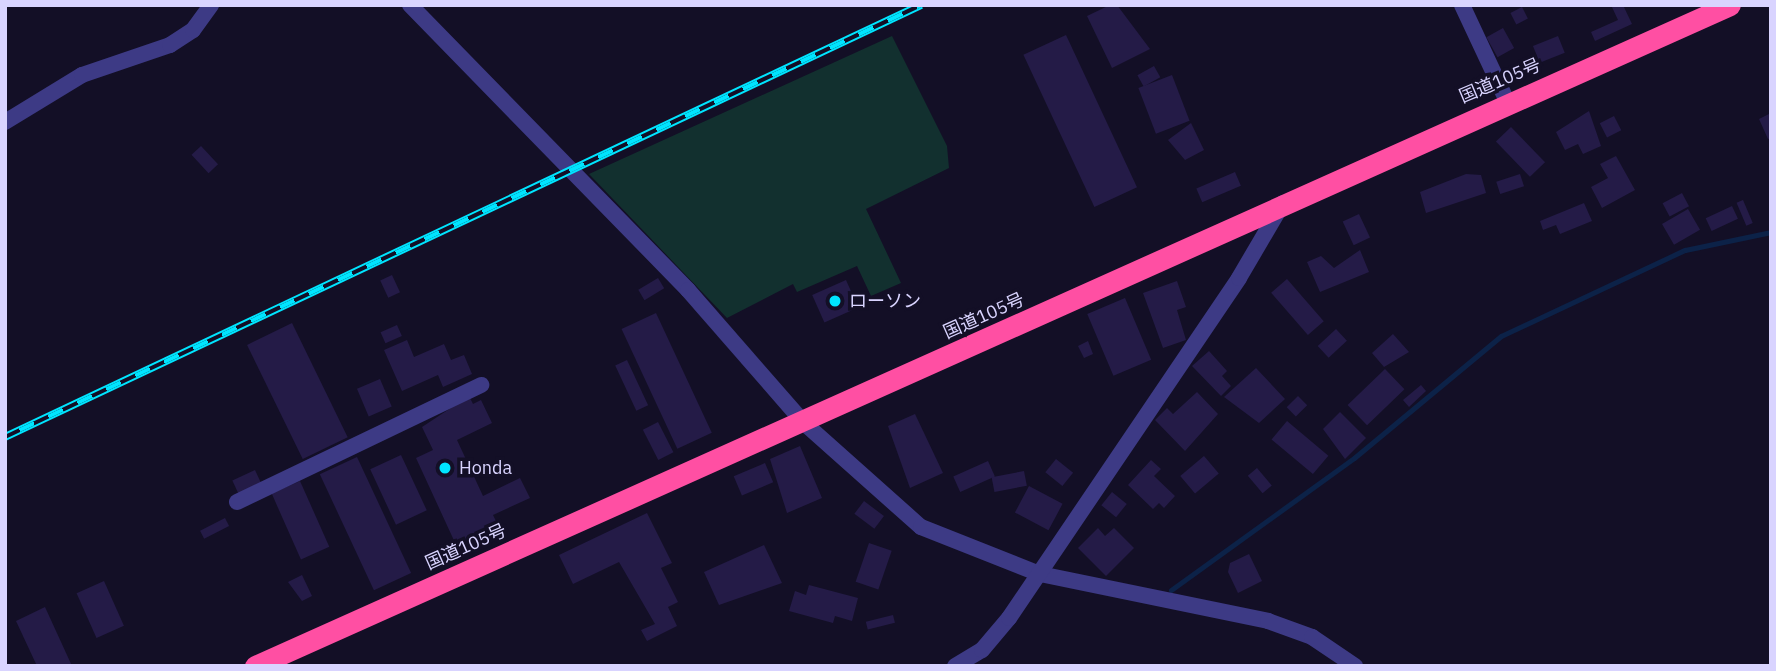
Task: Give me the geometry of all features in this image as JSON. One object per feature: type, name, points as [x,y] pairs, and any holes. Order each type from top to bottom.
[{"type":"highway","name":"国道105号","points":[[255,666],[1730,5]]},
{"type":"street","points":[[5,122],[82,75],[170,45],[193,30],[211,5]]},
{"type":"street","points":[[410,5],[688,290],[803,422],[921,527],[1040,574],[1268,621],[1312,637],[1355,666]]},
{"type":"street","points":[[1462,5],[1508,103]]},
{"type":"street","points":[[956,666],[982,650],[1040,574],[1283,204]]},
{"type":"street","points":[[237,502],[481,385]]},
{"type":"green space","points":[[892,36],[947,146],[949,168],[866,209],[901,283],[871,296],[857,266],[797,292],[793,284],[727,318],[589,174]]},
{"type":"building","points":[[1110,5],[1117,5],[1150,49],[1112,68],[1087,16]]},
{"type":"building","points":[[1611,5],[1623,5],[1632,24],[1595,41],[1591,32],[1618,20]]},
{"type":"building","points":[[1522,7],[1528,19],[1516,24],[1510,13]]},
{"type":"building","points":[[1503,28],[1514,48],[1498,57],[1486,37]]},
{"type":"building","points":[[1066,35],[1137,187],[1094,207],[1023,55]]},
{"type":"building","points":[[1558,36],[1565,53],[1540,63],[1533,46]]},
{"type":"building","points":[[1154,66],[1160,77],[1144,87],[1137,75]]},
{"type":"building","points":[[1172,75],[1190,121],[1156,134],[1138,88]]},
{"type":"building","points":[[1589,111],[1601,146],[1583,154],[1578,144],[1565,150],[1556,132]]},
{"type":"building","points":[[1771,113],[1771,138],[1768,139],[1759,119]]},
{"type":"building","points":[[1614,116],[1621,130],[1607,138],[1600,123]]},
{"type":"building","points":[[1191,123],[1204,150],[1185,160],[1168,140]]},
{"type":"building","points":[[1511,127],[1545,162],[1530,177],[1496,142]]},
{"type":"building","points":[[201,146],[218,164],[209,173],[191,155]]},
{"type":"building","points":[[1616,156],[1635,190],[1602,208],[1591,187],[1608,178],[1600,164]]},
{"type":"building","points":[[1235,172],[1241,186],[1202,202],[1196,188]]},
{"type":"building","points":[[1466,174],[1481,175],[1486,193],[1426,213],[1420,192]]},
{"type":"building","points":[[1520,174],[1524,186],[1500,194],[1496,182]]},
{"type":"building","points":[[1682,193],[1689,206],[1670,217],[1663,203]]},
{"type":"building","points":[[1743,200],[1753,223],[1746,226],[1737,203]]},
{"type":"building","points":[[1584,203],[1592,221],[1560,234],[1556,225],[1543,230],[1540,221]]},
{"type":"building","points":[[1732,206],[1738,219],[1712,231],[1706,218]]},
{"type":"building","points":[[1688,209],[1700,230],[1674,245],[1662,224]]},
{"type":"building","points":[[1359,214],[1370,238],[1354,245],[1343,222]]},
{"type":"building","points":[[1360,250],[1369,272],[1320,292],[1307,262],[1321,256],[1334,268]]},
{"type":"building","points":[[392,275],[400,292],[388,298],[380,280]]},
{"type":"building","points":[[658,278],[664,288],[644,300],[638,290]]},
{"type":"building","points":[[1287,279],[1324,321],[1308,335],[1271,293]]},
{"type":"building","name":"ローソン","points":[[846,280],[858,307],[824,322],[812,295]]},
{"type":"building","points":[[1177,281],[1186,307],[1177,310],[1186,340],[1163,348],[1143,293]]},
{"type":"building","points":[[1125,298],[1151,360],[1113,376],[1087,314]]},
{"type":"building","points":[[656,313],[712,433],[677,449],[622,329]]},
{"type":"building","points":[[292,323],[348,437],[303,459],[247,345]]},
{"type":"building","points":[[397,325],[402,336],[385,343],[381,332]]},
{"type":"building","points":[[1336,329],[1347,341],[1329,358],[1318,346]]},
{"type":"building","points":[[1393,334],[1409,352],[1384,367],[1372,353]]},
{"type":"building","points":[[407,340],[414,357],[444,344],[451,360],[464,355],[472,374],[443,387],[438,375],[402,391],[384,350]]},
{"type":"building","points":[[1088,341],[1093,354],[1084,358],[1078,346]]},
{"type":"building","points":[[1209,351],[1227,371],[1222,376],[1231,386],[1221,396],[1192,366]]},
{"type":"building","points":[[627,360],[648,405],[636,411],[615,365]]},
{"type":"building","points":[[1256,368],[1285,399],[1259,423],[1224,397]]},
{"type":"building","points":[[1385,369],[1404,389],[1367,425],[1348,405]]},
{"type":"building","points":[[380,379],[392,407],[369,416],[357,389]]},
{"type":"building","points":[[1421,385],[1426,391],[1409,407],[1403,400]]},
{"type":"building","points":[[1197,392],[1218,414],[1185,451],[1155,420],[1167,408],[1173,414]]},
{"type":"building","name":"Honda","points":[[469,396],[473,404],[481,400],[492,423],[457,440],[483,496],[520,478],[530,498],[493,515],[499,527],[457,547],[416,458],[433,450],[422,427]]},
{"type":"building","points":[[1298,396],[1307,405],[1296,417],[1287,407]]},
{"type":"building","points":[[1340,412],[1366,438],[1345,459],[1323,429]]},
{"type":"building","points":[[915,414],[943,473],[910,488],[888,426]]},
{"type":"building","points":[[1287,421],[1328,456],[1313,474],[1272,439]]},
{"type":"building","points":[[658,422],[673,452],[658,460],[643,430]]},
{"type":"building","points":[[800,446],[822,498],[787,513],[770,459]]},
{"type":"building","points":[[401,455],[427,510],[396,525],[370,469]]},
{"type":"building","points":[[1204,456],[1219,474],[1195,494],[1180,476]]},
{"type":"building","points":[[357,457],[411,573],[374,590],[320,474]]},
{"type":"building","points":[[1056,459],[1073,473],[1062,486],[1045,472]]},
{"type":"building","points":[[1151,460],[1161,469],[1154,476],[1175,496],[1164,508],[1159,503],[1153,509],[1128,485]]},
{"type":"building","points":[[988,461],[995,477],[960,492],[953,476]]},
{"type":"building","points":[[765,463],[773,482],[742,496],[734,476]]},
{"type":"building","points":[[1257,468],[1272,486],[1263,493],[1248,476]]},
{"type":"building","points":[[255,470],[262,485],[240,496],[232,481]]},
{"type":"building","points":[[1024,471],[1027,486],[994,492],[992,477]]},
{"type":"building","points":[[300,481],[329,547],[301,559],[272,494]]},
{"type":"building","points":[[1029,486],[1063,504],[1048,530],[1015,512]]},
{"type":"building","points":[[1112,492],[1127,504],[1116,517],[1101,505]]},
{"type":"building","points":[[864,501],[884,516],[874,529],[854,514]]},
{"type":"building","points":[[647,513],[672,563],[661,568],[678,602],[668,607],[677,626],[647,641],[641,630],[655,624],[619,562],[573,584],[559,555]]},
{"type":"building","points":[[225,518],[229,526],[204,539],[200,531]]},
{"type":"building","points":[[1098,528],[1105,536],[1114,528],[1134,548],[1106,576],[1078,548]]},
{"type":"building","points":[[869,543],[892,551],[878,590],[856,582]]},
{"type":"building","points":[[764,545],[782,583],[719,605],[704,572]]},
{"type":"building","points":[[1249,554],[1262,581],[1238,593],[1228,572],[1230,563]]},
{"type":"building","points":[[302,575],[312,596],[302,601],[288,582]]},
{"type":"building","points":[[104,581],[124,626],[97,638],[77,593]]},
{"type":"building","points":[[809,585],[858,598],[852,621],[835,616],[833,623],[789,611],[795,591],[806,595]]},
{"type":"building","points":[[45,607],[72,666],[37,666],[16,621]]},
{"type":"building","points":[[893,615],[895,623],[868,630],[866,622]]},
{"type":"waterway","points":[[1171,590],[1354,458],[1501,336],[1685,250],[1771,232]]},
{"type":"railway","points":[[5,437],[921,5]]},
{"type":"place","name":"ローソン","points":[[835,301]]},
{"type":"place","name":"Honda","points":[[445,468]]}]
